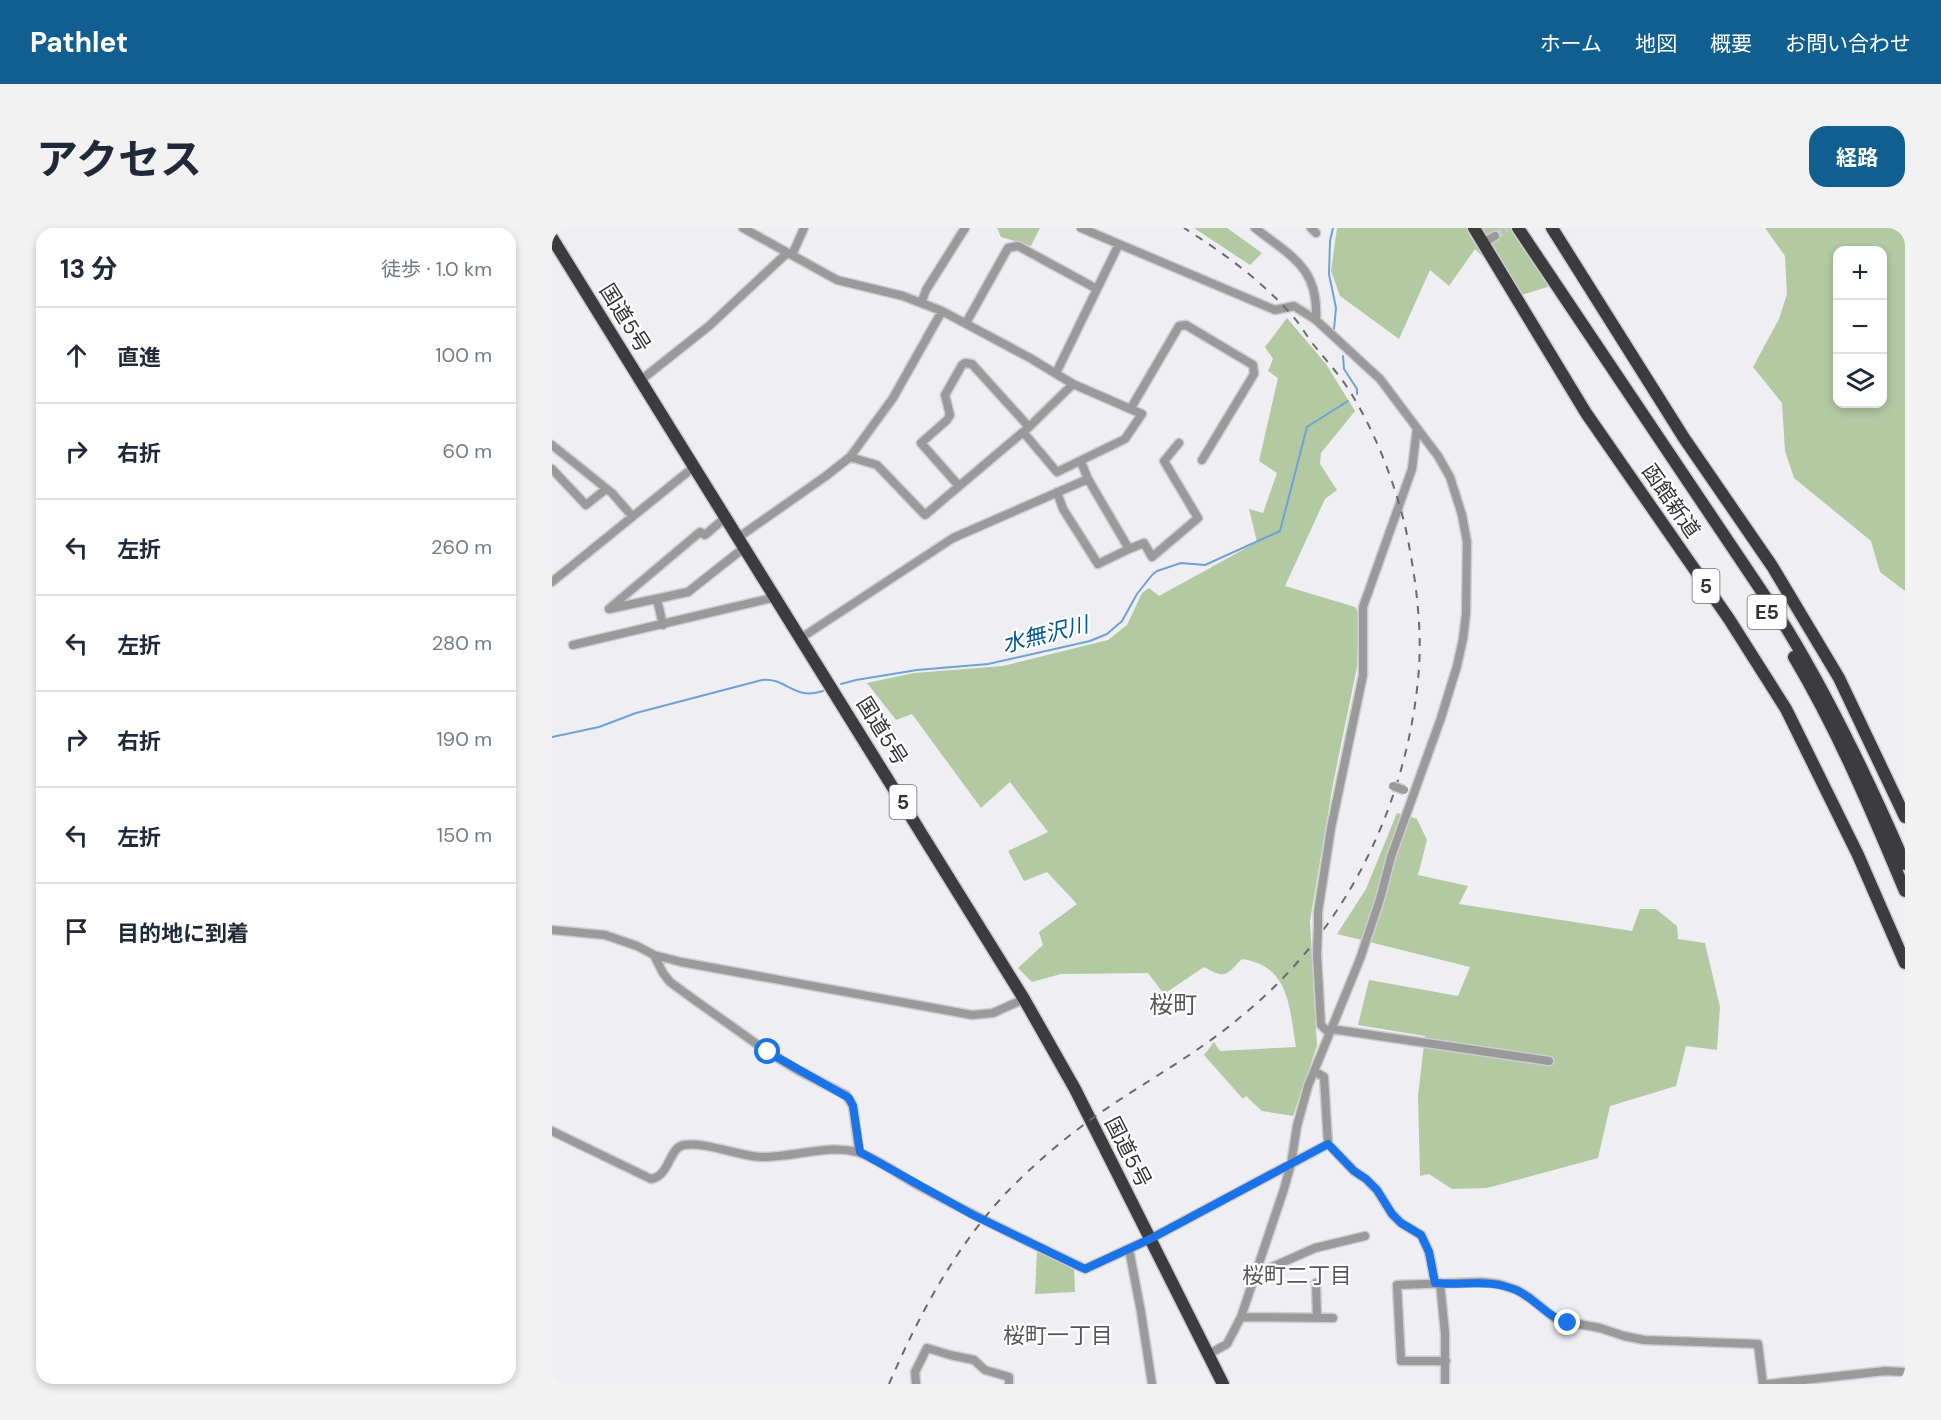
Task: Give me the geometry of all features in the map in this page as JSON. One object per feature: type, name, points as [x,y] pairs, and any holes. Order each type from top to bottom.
[{"type":"highway","name":"函館新道","points":[[1474,228],[1586,413],[1729,619],[1786,709],[1858,855],[1905,963]]},
{"type":"highway","name":"函館新道","points":[[1518,228],[1755,591],[1801,668],[1854,770],[1905,891]]},
{"type":"highway","points":[[1552,228],[1684,438],[1772,566],[1839,678],[1905,818]]},
{"type":"highway","name":"国道5号","points":[[554,246],[641,380],[1024,999],[1075,1089],[1223,1384]]},
{"type":"highway","name":"函館新道","points":[[1599,350],[1741,558],[1810,667],[1857,757],[1905,864]]},
{"type":"street","points":[[552,232],[556,228]]},
{"type":"street","points":[[743,228],[837,280],[921,301],[966,323],[1073,384],[1142,414],[1125,439],[1058,472],[972,363],[965,363],[946,391],[945,401],[950,415],[921,443],[959,486]]},
{"type":"street","points":[[641,380],[710,326],[790,254],[804,228]]},
{"type":"street","points":[[921,301],[965,228]]},
{"type":"street","points":[[1081,228],[1275,310],[1294,306],[1316,320],[1380,379],[1418,428],[1450,477],[1462,514],[1467,542],[1467,593],[1463,639],[1441,718],[1391,856],[1360,959],[1314,1071],[1297,1126],[1291,1164],[1241,1317],[1227,1344],[1209,1354]]},
{"type":"street","points":[[1255,228],[1305,268],[1316,296],[1316,320]]},
{"type":"street","points":[[1483,243],[1495,236]]},
{"type":"street","points":[[1056,373],[1119,244]]},
{"type":"street","points":[[966,323],[1008,248],[1013,246],[1018,246],[1097,289]]},
{"type":"street","points":[[726,517],[705,535],[700,532],[609,609],[688,592],[742,542],[850,457],[893,398],[942,311]]},
{"type":"street","points":[[1131,408],[1179,326],[1186,325],[1253,365],[1254,374],[1202,460]]},
{"type":"street","points":[[850,457],[877,465],[925,515],[1026,430],[1073,384]]},
{"type":"street","points":[[1418,428],[1413,469],[1363,607],[1363,675],[1331,828],[1318,912],[1317,955],[1321,1025],[1330,1031],[1550,1061]]},
{"type":"street","points":[[1057,492],[1063,509],[1098,564],[1144,543],[1152,557],[1198,518],[1164,461],[1179,443]]},
{"type":"street","points":[[552,445],[612,493],[632,516]]},
{"type":"street","points":[[1081,462],[1088,479],[1129,549]]},
{"type":"street","points":[[552,582],[694,466]]},
{"type":"street","points":[[552,469],[586,505],[606,489]]},
{"type":"street","points":[[801,638],[953,538],[1088,479]]},
{"type":"street","points":[[573,645],[776,597]]},
{"type":"street","points":[[657,599],[663,625]]},
{"type":"street","points":[[1393,786],[1404,790]]},
{"type":"street","points":[[552,930],[605,935],[637,946],[654,955],[681,962],[972,1015],[993,1013],[1024,999]]},
{"type":"street","points":[[654,955],[663,974],[696,1001],[768,1052],[846,1095],[853,1106],[860,1152]]},
{"type":"street","points":[[1314,1071],[1324,1077],[1328,1144],[1354,1171],[1377,1190],[1392,1214],[1401,1223],[1421,1235],[1429,1252],[1438,1283],[1445,1333],[1445,1384]]},
{"type":"street","points":[[552,1131],[651,1179],[663,1171],[676,1150],[683,1145],[704,1146],[763,1157],[825,1150],[860,1152],[964,1210],[1085,1269],[1150,1239],[1328,1144]]},
{"type":"street","points":[[1254,1275],[1315,1248],[1365,1236]]},
{"type":"street","points":[[1128,1249],[1152,1384]]},
{"type":"street","points":[[1446,1361],[1401,1361],[1397,1285],[1481,1282],[1499,1284],[1517,1290],[1530,1298],[1557,1320],[1624,1336],[1644,1340],[1758,1344],[1763,1384]]},
{"type":"street","points":[[1316,1283],[1317,1318]]},
{"type":"street","points":[[1241,1317],[1333,1318]]},
{"type":"street","points":[[916,1384],[915,1372],[927,1348],[974,1360],[985,1370],[1009,1377],[1009,1384]]},
{"type":"street","points":[[1768,1384],[1885,1371],[1905,1372]]},
{"type":"green space","points":[[997,228],[1040,228],[1031,246],[1001,237]]},
{"type":"green space","points":[[1194,228],[1227,228],[1262,253],[1250,265]]},
{"type":"green space","points":[[1337,228],[1521,228],[1557,284],[1522,295],[1475,249],[1449,286],[1430,270],[1399,339],[1340,296],[1331,271]]},
{"type":"green space","points":[[1765,228],[1905,228],[1905,591],[1880,572],[1871,541],[1794,478],[1785,451],[1782,403],[1753,367],[1779,319],[1787,294],[1785,256]]},
{"type":"green space","points":[[1287,318],[1326,364],[1355,411],[1321,453],[1320,464],[1337,490],[1325,499],[1285,586],[1355,607],[1359,614],[1357,667],[1333,784],[1310,921],[1317,1046],[1293,1116],[1262,1111],[1246,1096],[1243,1099],[1204,1055],[1214,1042],[1220,1051],[1296,1047],[1284,991],[1270,970],[1258,963],[1242,959],[1225,974],[1204,967],[1164,994],[1148,973],[1061,974],[1032,982],[1018,968],[1043,945],[1039,932],[1077,904],[1047,872],[1024,881],[1008,851],[1048,832],[1010,782],[981,808],[912,714],[896,720],[867,683],[914,673],[1003,666],[1108,640],[1127,625],[1142,593],[1149,588],[1159,596],[1257,542],[1249,509],[1263,513],[1277,473],[1259,461],[1278,378],[1268,371],[1273,359],[1265,347]]},
{"type":"green space","points":[[1397,813],[1417,819],[1427,840],[1418,875],[1468,886],[1459,904],[1632,931],[1640,909],[1656,909],[1677,926],[1678,939],[1705,943],[1720,1007],[1717,1050],[1686,1046],[1676,1086],[1610,1106],[1598,1158],[1487,1188],[1452,1189],[1429,1174],[1420,1176],[1418,1096],[1425,1036],[1358,1025],[1369,980],[1458,996],[1470,967],[1337,934],[1366,889]]},
{"type":"green space","points":[[1037,1251],[1074,1268],[1075,1292],[1035,1294]]},
{"type":"waterway","name":"水無沢川","points":[[1333,228],[1330,241],[1329,274],[1336,308],[1334,329]]},
{"type":"waterway","name":"水無沢川","points":[[1343,356],[1344,369],[1357,389],[1357,394]]},
{"type":"waterway","name":"水無沢川","points":[[841,684],[917,670],[988,664],[1090,641],[1107,634],[1122,621],[1137,594],[1157,571],[1181,563],[1205,565],[1280,531],[1307,427],[1348,401]]},
{"type":"waterway","name":"水無沢川","points":[[552,737],[599,727],[636,713],[762,680],[778,682],[805,693],[823,691]]},
{"type":"tunnel","points":[[1495,236],[1507,228]]},
{"type":"railway","points":[[889,1384],[939,1284],[970,1237],[1006,1193],[1039,1161],[1088,1122],[1205,1044],[1238,1019],[1276,985],[1310,947],[1340,906],[1365,862],[1386,816],[1402,768],[1413,718],[1419,668],[1419,616],[1406,530],[1383,458],[1349,390],[1296,320],[1244,270],[1184,228]]},
{"type":"district","name":"桜町","points":[[1173,1005]]},
{"type":"district","name":"桜町二丁目","points":[[1297,1275]]},
{"type":"district","name":"桜町一丁目","points":[[1058,1335]]},
{"type":"route","points":[[768,1052],[849,1098],[853,1106],[860,1152],[973,1215],[1085,1269],[1150,1239],[1328,1144],[1354,1171],[1377,1190],[1392,1214],[1401,1223],[1421,1235],[1429,1252],[1435,1283],[1499,1284],[1517,1290],[1557,1320],[1568,1323]]}]
